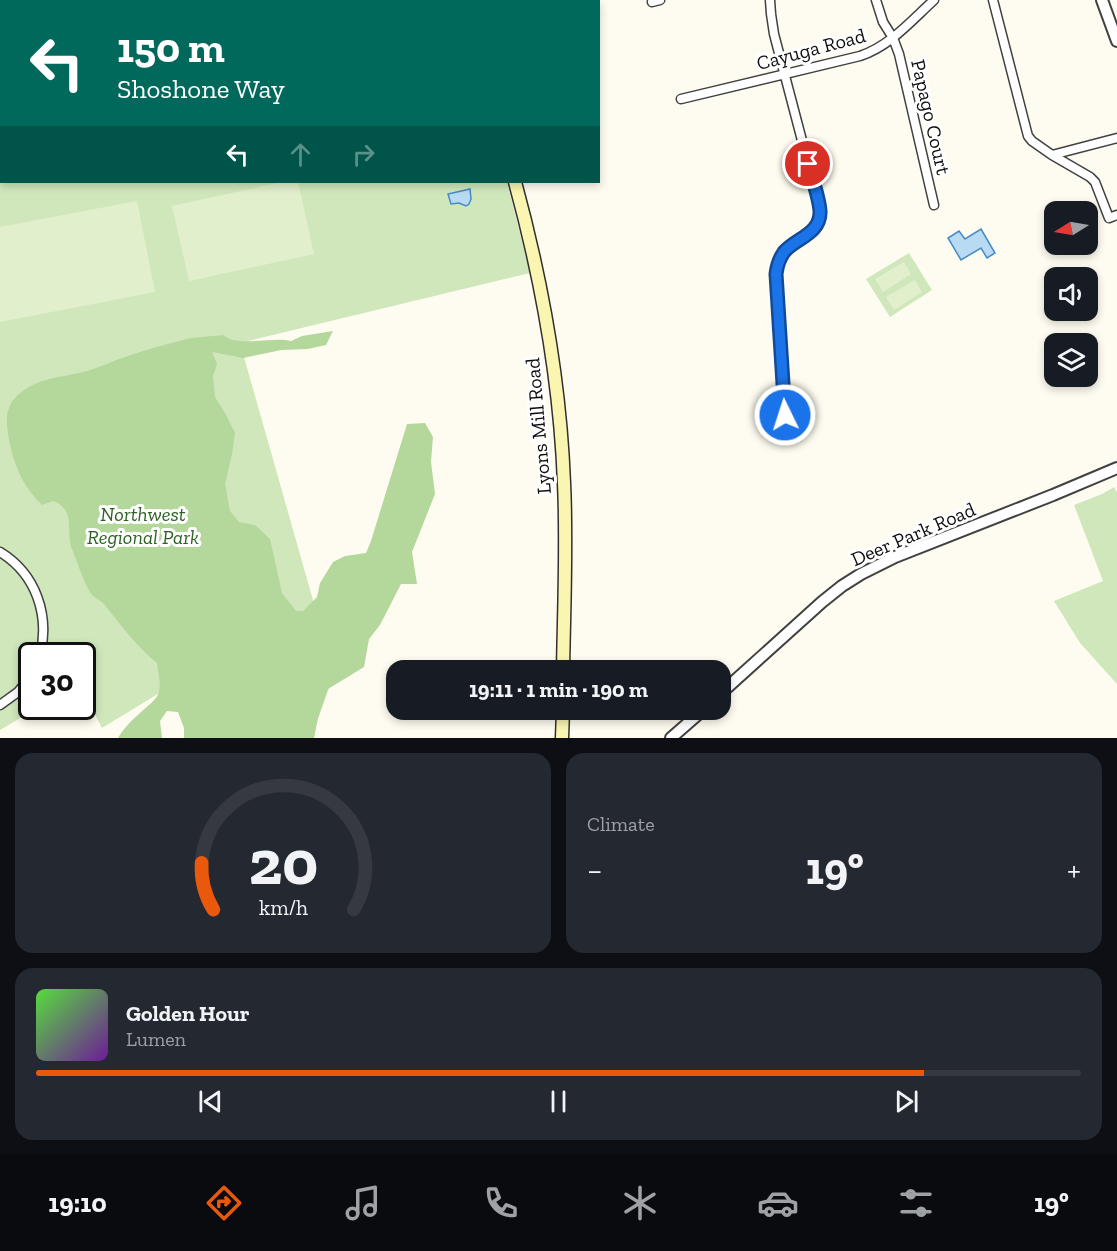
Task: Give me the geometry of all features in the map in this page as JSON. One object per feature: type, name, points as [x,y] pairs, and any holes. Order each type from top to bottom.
[{"type":"main road","name":"Lyons Mill Road","points":[[515,183],[533,252],[551,341],[564,481],[563,660]]},
{"type":"main road","points":[[562,738],[563,720]]},
{"type":"street","points":[[770,0],[774,34],[820,209],[816,227],[784,252],[776,274],[785,415]]},
{"type":"street","name":"Papago Court","points":[[876,0],[883,22],[899,54],[934,205]]},
{"type":"street","name":"Cayuga Road","points":[[681,99],[871,52],[893,38],[934,0]]},
{"type":"street","points":[[993,0],[1026,131],[1032,141],[1090,177],[1098,187],[1109,218],[1117,215]]},
{"type":"street","points":[[1102,0],[1117,41]]},
{"type":"street","points":[[1052,155],[1117,138]]},
{"type":"street","name":"Deer Park Road","points":[[731,684],[822,602],[861,574],[902,554],[1117,468]]},
{"type":"street","points":[[0,552],[24,573],[39,600],[44,632],[42,642]]},
{"type":"street","points":[[0,705],[18,692]]},
{"type":"street","points":[[671,738],[692,720]]},
{"type":"green space","name":"Northwest Regional Park","points":[[0,183],[507,183],[530,273],[240,343],[334,674],[311,738],[171,686],[102,728],[96,716],[96,642],[18,642],[18,719],[0,730]]},
{"type":"green space","points":[[277,183],[298,183],[314,254],[189,281],[172,206]]},
{"type":"green space","points":[[137,201],[155,292],[0,322],[0,227]]},
{"type":"green space","points":[[909,253],[932,290],[890,317],[866,279]]},
{"type":"green space","points":[[904,262],[911,274],[883,292],[875,279]]},
{"type":"green space","points":[[915,280],[922,292],[894,310],[886,297]]},
{"type":"green space","points":[[333,331],[326,345],[308,349],[281,350],[243,358],[212,352],[217,364],[213,376],[215,397],[235,433],[225,484],[230,511],[239,522],[255,525],[270,539],[282,593],[296,611],[303,611],[317,597],[320,583],[333,562],[345,556],[366,553],[407,424],[425,423],[433,437],[431,462],[435,494],[412,552],[417,584],[401,584],[380,625],[369,639],[364,667],[328,689],[314,738],[184,738],[184,728],[178,712],[167,711],[160,721],[162,738],[118,738],[122,731],[158,695],[160,685],[157,663],[136,643],[104,604],[90,592],[72,549],[68,515],[65,510],[53,501],[42,505],[22,478],[12,454],[8,433],[7,414],[11,403],[23,391],[40,382],[87,371],[140,352],[187,339],[223,335],[237,341],[291,341],[302,336]]},
{"type":"green space","points":[[1114,487],[1117,492],[1117,684],[1080,643],[1054,601],[1103,581],[1074,505]]},
{"type":"water","points":[[470,189],[469,204],[466,206],[459,203],[451,204],[448,194]]},
{"type":"water","points":[[981,229],[995,253],[987,258],[981,248],[961,260],[948,238],[959,231],[965,239]]},
{"type":"route","points":[[785,415],[776,274],[784,252],[810,233],[816,227],[819,218],[820,209],[808,164]]}]
